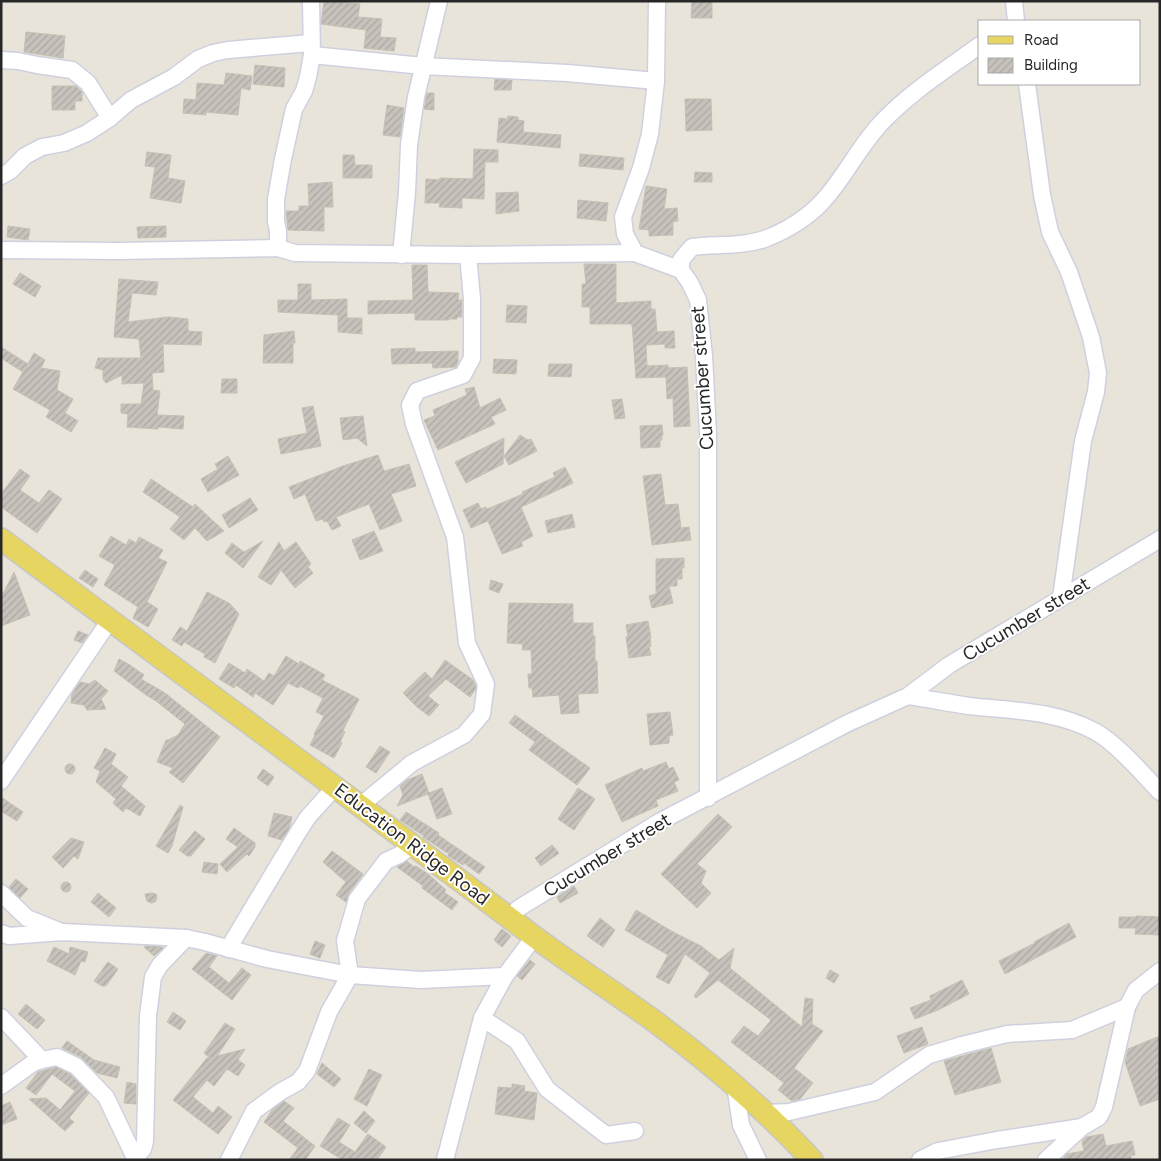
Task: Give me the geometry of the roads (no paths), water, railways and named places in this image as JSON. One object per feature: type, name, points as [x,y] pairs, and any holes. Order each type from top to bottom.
[{"type":"main road","name":"Education Ridge Road","points":[[1,539],[336,786],[534,937],[652,1020],[735,1085],[767,1113],[812,1160]]},
{"type":"street","points":[[278,248],[276,199],[294,109],[304,91],[312,49],[311,1]]},
{"type":"street","points":[[401,255],[409,145],[416,97],[439,1]]},
{"type":"street","points":[[635,253],[625,234],[623,217],[641,168],[650,134],[656,81],[657,1]]},
{"type":"street","points":[[1003,20],[1015,10]]},
{"type":"street","points":[[1,250],[118,251],[278,248],[295,253],[401,255],[635,253],[681,270],[681,260],[692,247],[713,244],[741,244],[767,239],[800,221],[821,203],[882,122],[910,96],[978,46]]},
{"type":"street","points":[[1,176],[10,171],[25,156],[42,147],[64,143],[87,133],[110,118],[131,100],[180,73],[198,59],[228,50],[312,49],[424,66],[567,73],[656,81]]},
{"type":"street","points":[[1,60],[18,60],[72,70],[88,83],[110,118]]},
{"type":"street","points":[[1027,85],[1042,195],[1050,232],[1069,272],[1090,337],[1098,373],[1096,392],[1083,441],[1061,598]]},
{"type":"street","points":[[360,806],[412,763],[464,735],[482,714],[486,684],[467,643],[455,538],[414,424],[410,406],[417,391],[463,375],[472,358],[472,299],[468,255]]},
{"type":"street","name":"Cucumber street","points":[[681,270],[698,300],[704,356],[708,433],[708,798]]},
{"type":"street","name":"Cucumber street","points":[[510,917],[519,908],[659,822],[848,723],[908,696],[949,665],[1160,539]]},
{"type":"street","points":[[1,781],[110,620]]},
{"type":"street","points":[[908,696],[968,706],[1030,711],[1064,718],[1096,732],[1125,756],[1160,792]]},
{"type":"street","points":[[228,949],[296,834],[308,817],[336,786]]},
{"type":"street","points":[[229,1160],[254,1111],[298,1082],[307,1071],[329,1012],[350,975],[345,941],[357,900],[386,861],[413,845]]},
{"type":"street","points":[[1,893],[27,918],[63,932]]},
{"type":"street","points":[[1,933],[9,936],[63,932],[186,938],[267,959],[350,975],[421,980],[505,976]]},
{"type":"street","points":[[445,1160],[482,1018],[505,976],[534,937]]},
{"type":"street","points":[[1,1086],[33,1062],[56,1057],[76,1066],[106,1097],[136,1158],[143,1150],[145,1141],[148,1016],[153,978],[160,965],[186,938]]},
{"type":"street","points":[[1046,1160],[1082,1127],[1099,1117],[1104,1107],[1127,1007],[1136,990],[1160,971]]},
{"type":"street","points":[[767,1113],[789,1112],[875,1092],[929,1055],[1007,1034],[1072,1030],[1127,1007]]},
{"type":"street","points":[[1,1017],[42,1060]]},
{"type":"street","points":[[482,1018],[517,1041],[547,1089],[606,1136],[635,1131]]},
{"type":"street","points":[[735,1085],[741,1125],[758,1160]]},
{"type":"street","points":[[920,1160],[938,1151],[1082,1127]]}]
